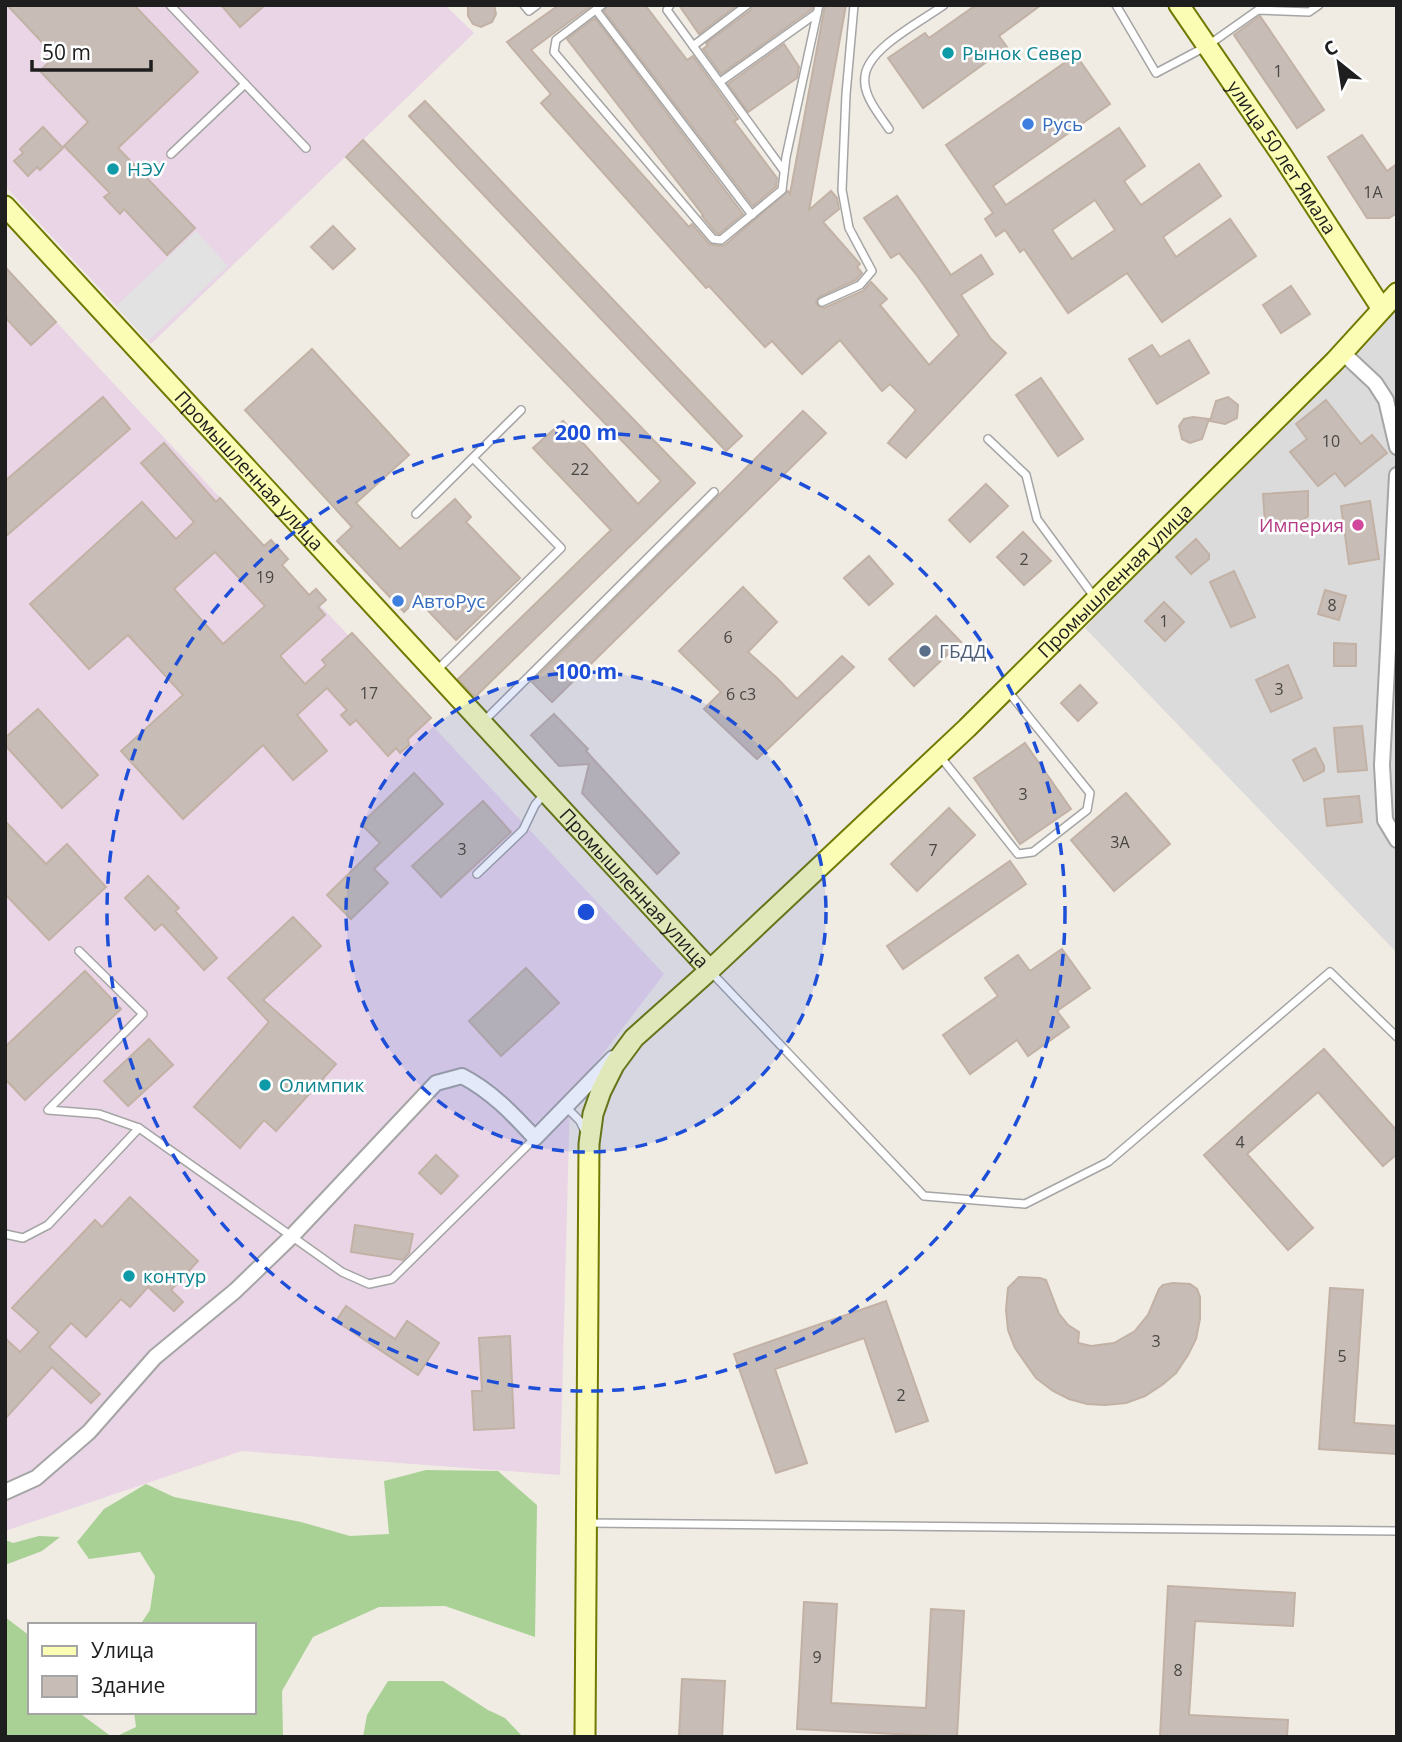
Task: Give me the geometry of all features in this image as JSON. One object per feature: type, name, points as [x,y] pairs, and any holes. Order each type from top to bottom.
[{"type":"main road","name":"улица 50 лет Ямала","points":[[1179,5],[1382,309]]},
{"type":"main road","name":"Промышленная улица","points":[[5,206],[123,330],[481,724],[710,970],[1006,689],[1343,352],[1397,293]]},
{"type":"main road","points":[[585,1737],[589,1144],[593,1114],[614,1065],[634,1038],[710,970]]},
{"type":"street","points":[[1343,352],[1375,383],[1386,400],[1397,447]]},
{"type":"street","points":[[1397,475],[1382,765],[1385,820],[1397,839]]},
{"type":"street","points":[[5,1492],[36,1478],[89,1432],[155,1357],[235,1291],[292,1236],[436,1083],[461,1076],[478,1085],[507,1109],[535,1138],[634,1038]]},
{"type":"lane","points":[[170,5],[306,148]]},
{"type":"lane","points":[[524,5],[529,10],[537,5]]},
{"type":"lane","points":[[670,5],[667,10],[784,171]]},
{"type":"lane","points":[[694,46],[747,5]]},
{"type":"lane","points":[[822,303],[860,285],[872,271],[849,228],[842,190],[854,5]]},
{"type":"lane","points":[[889,129],[869,100],[865,76],[874,54],[944,5]]},
{"type":"lane","points":[[1116,5],[1156,73],[1207,46],[1258,10],[1309,12],[1319,5]]},
{"type":"lane","points":[[752,215],[599,7],[556,40],[554,52],[713,239],[721,240],[752,215],[782,190],[818,9]]},
{"type":"lane","points":[[720,82],[818,9]]},
{"type":"lane","points":[[171,154],[245,84]]},
{"type":"lane","points":[[416,514],[521,410]]},
{"type":"lane","points":[[988,439],[1026,475],[1037,519],[1096,599]]},
{"type":"lane","points":[[434,672],[561,548],[473,458]]},
{"type":"lane","points":[[481,724],[714,492]]},
{"type":"lane","points":[[939,755],[1018,854],[1033,852],[1087,810],[1090,793],[1006,689]]},
{"type":"lane","points":[[477,874],[523,830],[535,805],[545,793]]},
{"type":"lane","points":[[79,951],[143,1014],[48,1110],[99,1114],[139,1128],[342,1272],[369,1284],[392,1279],[535,1138]]},
{"type":"lane","points":[[710,970],[924,1196],[1026,1204],[1108,1162],[1330,972],[1397,1037]]},
{"type":"lane","points":[[565,1106],[584,1128],[589,1144]]},
{"type":"lane","points":[[5,1234],[23,1238],[48,1225],[139,1128]]},
{"type":"lane","points":[[586,1523],[1397,1531]]},
{"type":"shaded area","points":[[5,5],[445,5],[474,33],[151,344],[5,186]]},
{"type":"shaded area","points":[[196,231],[228,266],[148,341],[116,306]]},
{"type":"shaded area","points":[[5,267],[664,974],[570,1097],[560,1475],[242,1451],[5,1531]]},
{"type":"shaded area","points":[[1397,279],[1397,953],[1085,628]]},
{"type":"green space","points":[[426,1470],[498,1471],[537,1505],[535,1637],[445,1606],[379,1607],[313,1637],[282,1691],[283,1737],[115,1737],[136,1727],[134,1714],[256,1714],[256,1623],[141,1623],[150,1610],[155,1576],[140,1552],[89,1559],[77,1542],[104,1509],[146,1484],[174,1497],[301,1522],[350,1536],[389,1534],[384,1481]]},
{"type":"green space","points":[[39,1536],[60,1537],[42,1551],[5,1565],[5,1540],[13,1543]]},
{"type":"green space","points":[[5,1617],[28,1634],[28,1714],[81,1714],[112,1737],[5,1737]]},
{"type":"green space","points":[[388,1681],[443,1681],[505,1718],[523,1737],[363,1737],[367,1715]]},
{"type":"building","points":[[7,5],[134,5],[198,72],[118,148],[195,228],[167,255],[124,209],[120,214],[104,197],[110,193],[64,146],[88,122],[40,71],[55,56]]},
{"type":"building","points":[[221,5],[265,5],[240,27]]},
{"type":"building","points":[[468,5],[494,5],[496,14],[492,22],[481,27],[473,24],[468,16]]},
{"type":"building","points":[[559,5],[592,5],[531,50],[689,227],[692,224],[709,244],[720,246],[725,245],[788,191],[790,194],[825,5],[846,5],[809,210],[831,191],[837,198],[839,209],[823,222],[860,264],[857,267],[862,273],[856,280],[819,297],[817,305],[824,308],[863,291],[871,282],[887,299],[880,305],[929,365],[959,335],[899,253],[891,258],[864,218],[897,196],[951,275],[981,255],[993,274],[961,295],[991,339],[1006,353],[906,458],[888,443],[916,410],[890,384],[882,391],[840,340],[802,374],[772,341],[765,347],[709,286],[706,288],[541,103],[551,94],[507,42]]},
{"type":"building","points":[[608,5],[645,5],[687,60],[693,56],[738,119],[734,121],[777,178],[776,187],[753,206],[604,11]]},
{"type":"building","points":[[679,5],[737,5],[699,34]]},
{"type":"building","points":[[753,5],[813,5],[812,9],[721,74],[703,49],[708,45],[706,43],[751,10]]},
{"type":"building","name":"Рынок Север","points":[[976,5],[1041,5],[999,36],[1007,47],[923,108],[888,58],[925,33],[929,38]]},
{"type":"building","points":[[1260,16],[1324,110],[1297,128],[1234,35]]},
{"type":"building","points":[[595,18],[743,214],[719,234],[702,216],[567,39]]},
{"type":"building","points":[[784,44],[799,67],[797,78],[748,112],[728,84]]},
{"type":"building","points":[[1076,55],[1110,104],[993,186],[1006,205],[1119,128],[1145,166],[1124,181],[1141,205],[1199,164],[1221,196],[1163,237],[1176,257],[1230,219],[1256,256],[1162,322],[1127,273],[1068,313],[1024,249],[1020,252],[1005,230],[996,236],[985,219],[993,213],[946,145]],"holes":[[[1095,200],[1115,230],[1072,259],[1052,230]]]},
{"type":"building","points":[[425,101],[742,436],[726,451],[409,116]]},
{"type":"building","points":[[43,127],[63,148],[40,170],[37,167],[28,176],[14,161],[23,153],[20,149]]},
{"type":"building","points":[[1362,135],[1387,171],[1397,164],[1397,213],[1389,218],[1367,218],[1328,157]]},
{"type":"building","points":[[363,140],[695,483],[475,697],[458,679],[611,530],[533,448],[563,421],[638,504],[661,481],[346,157]]},
{"type":"building","points":[[333,226],[355,249],[333,269],[311,247]]},
{"type":"building","points":[[5,267],[56,322],[31,345],[5,317]]},
{"type":"building","points":[[1291,286],[1310,314],[1281,333],[1263,305]]},
{"type":"building","points":[[1189,340],[1209,373],[1157,404],[1129,359],[1152,345],[1160,357]]},
{"type":"building","points":[[312,349],[409,455],[356,503],[400,549],[455,499],[471,517],[466,522],[520,578],[456,640],[417,599],[404,612],[337,541],[352,527],[245,410]]},
{"type":"building","points":[[1041,378],[1083,439],[1058,456],[1016,395]]},
{"type":"building","points":[[103,397],[130,429],[5,537],[5,481]]},
{"type":"building","points":[[1228,397],[1238,405],[1237,418],[1225,424],[1210,421],[1216,401]]},
{"type":"building","points":[[1326,400],[1361,444],[1372,435],[1387,453],[1345,486],[1335,473],[1318,486],[1290,452],[1307,439],[1296,424]]},
{"type":"building","points":[[803,411],[826,433],[552,702],[532,682]]},
{"type":"building","points":[[1184,419],[1209,419],[1202,439],[1190,443],[1182,439],[1179,426]]},
{"type":"building","points":[[164,443],[216,502],[220,498],[264,546],[271,540],[288,559],[282,565],[309,595],[316,589],[326,600],[318,607],[325,615],[280,656],[305,684],[326,665],[322,660],[352,633],[431,718],[408,739],[409,745],[400,753],[396,748],[388,756],[356,720],[350,725],[341,715],[347,710],[327,688],[297,715],[327,751],[293,780],[263,745],[183,819],[121,751],[183,695],[128,635],[89,669],[30,604],[142,502],[176,539],[194,522],[141,463]],"holes":[[[215,552],[265,606],[223,644],[174,589]]]},
{"type":"building","points":[[986,484],[1008,506],[970,542],[949,520]]},
{"type":"building","points":[[1308,491],[1308,516],[1300,522],[1265,523],[1263,494]]},
{"type":"building","points":[[1370,501],[1379,559],[1349,564],[1341,506]]},
{"type":"building","points":[[1023,532],[1051,561],[1024,585],[997,557]]},
{"type":"building","points":[[1196,539],[1209,554],[1209,559],[1191,574],[1176,557]]},
{"type":"building","points":[[869,556],[893,584],[869,605],[844,578]]},
{"type":"building","points":[[1234,571],[1255,617],[1231,627],[1210,582]]},
{"type":"building","points":[[743,587],[777,622],[748,652],[797,699],[842,656],[854,667],[757,759],[704,709],[721,692],[679,651]]},
{"type":"building","points":[[1325,590],[1346,596],[1339,620],[1318,614]]},
{"type":"building","points":[[1164,602],[1184,622],[1165,641],[1145,621]]},
{"type":"building","name":"ГБДД","points":[[936,616],[961,642],[914,686],[889,659]]},
{"type":"building","points":[[1334,643],[1356,644],[1356,666],[1334,666]]},
{"type":"building","points":[[1288,665],[1302,698],[1271,712],[1256,680]]},
{"type":"building","points":[[1080,685],[1097,703],[1078,721],[1061,703]]},
{"type":"building","points":[[38,709],[98,775],[62,808],[5,745],[5,738]]},
{"type":"building","points":[[554,714],[679,853],[657,874],[582,793],[589,764],[559,766],[531,735]]},
{"type":"building","points":[[1362,726],[1367,770],[1338,772],[1334,728]]},
{"type":"building","points":[[1025,743],[1071,809],[1020,844],[974,778]]},
{"type":"building","points":[[1315,748],[1324,771],[1304,781],[1293,760]]},
{"type":"building","points":[[414,773],[443,804],[374,869],[388,883],[351,919],[327,895],[380,843],[361,824]]},
{"type":"building","points":[[1126,793],[1170,844],[1114,891],[1071,840]]},
{"type":"building","points":[[1359,796],[1362,822],[1327,826],[1324,799]]},
{"type":"building","points":[[483,801],[511,832],[441,897],[412,866]]},
{"type":"building","points":[[949,808],[975,835],[917,891],[891,864]]},
{"type":"building","points":[[5,821],[46,864],[67,844],[106,887],[49,940],[5,894]]},
{"type":"building","points":[[1010,861],[1026,884],[903,969],[887,946]]},
{"type":"building","points":[[148,876],[179,908],[175,911],[217,958],[204,970],[162,924],[155,930],[125,898]]},
{"type":"building","name":"Олимпик","points":[[293,917],[321,946],[263,1000],[336,1064],[276,1131],[264,1120],[240,1148],[194,1107],[269,1022],[228,978]]},
{"type":"building","points":[[1062,949],[1090,988],[1057,1011],[1069,1027],[1028,1056],[1017,1040],[970,1074],[943,1035],[998,996],[985,978],[1018,955],[1030,971]]},
{"type":"building","points":[[526,968],[559,1003],[501,1056],[469,1021]]},
{"type":"building","points":[[85,971],[121,1009],[25,1100],[5,1079],[5,1047]]},
{"type":"building","points":[[149,1039],[173,1065],[128,1106],[104,1081]]},
{"type":"building","points":[[1324,1049],[1397,1131],[1397,1154],[1383,1166],[1318,1092],[1247,1154],[1313,1228],[1288,1250],[1204,1155]]},
{"type":"building","points":[[436,1155],[458,1176],[441,1194],[419,1173]]},
{"type":"building","points":[[130,1197],[198,1261],[171,1290],[183,1302],[174,1311],[148,1287],[130,1307],[121,1299],[86,1337],[71,1323],[49,1347],[100,1394],[91,1403],[52,1367],[5,1419],[5,1338],[20,1352],[39,1332],[12,1308],[95,1220],[102,1227]]},
{"type":"building","points":[[355,1225],[413,1234],[409,1253],[403,1260],[351,1252]]},
{"type":"building","points":[[1019,1277],[1046,1280],[1059,1314],[1068,1325],[1079,1332],[1078,1343],[1091,1346],[1114,1343],[1135,1331],[1148,1315],[1163,1285],[1190,1284],[1197,1289],[1200,1297],[1196,1339],[1176,1373],[1145,1396],[1126,1403],[1105,1405],[1069,1399],[1036,1378],[1015,1348],[1008,1330],[1006,1310],[1008,1288]]},
{"type":"building","points":[[1330,1288],[1363,1290],[1354,1423],[1397,1426],[1397,1454],[1319,1449]]},
{"type":"building","points":[[886,1301],[928,1421],[896,1432],[864,1338],[775,1369],[807,1463],[776,1473],[734,1354]]},
{"type":"building","points":[[346,1306],[395,1339],[407,1321],[439,1343],[418,1375],[336,1321]]},
{"type":"building","points":[[510,1336],[514,1428],[474,1430],[472,1391],[482,1391],[479,1338]]},
{"type":"building","points":[[1168,1586],[1295,1593],[1293,1626],[1195,1621],[1189,1715],[1288,1720],[1287,1737],[1160,1737]]},
{"type":"building","points":[[804,1602],[837,1604],[831,1703],[926,1708],[931,1609],[964,1611],[957,1737],[797,1729]]},
{"type":"building","points":[[682,1679],[725,1681],[722,1737],[679,1737]]},
{"type":"place","name":"Рынок Север","points":[[948,53]]},
{"type":"place","name":"Русь","points":[[1028,124]]},
{"type":"place","name":"НЭУ","points":[[113,169]]},
{"type":"place","name":"Империя","points":[[1358,525]]},
{"type":"place","name":"АвтоРус","points":[[398,601]]},
{"type":"place","name":"ГБДД","points":[[925,651]]},
{"type":"place","name":"Олимпик","points":[[265,1085]]},
{"type":"place","name":"контур","points":[[129,1276]]}]
